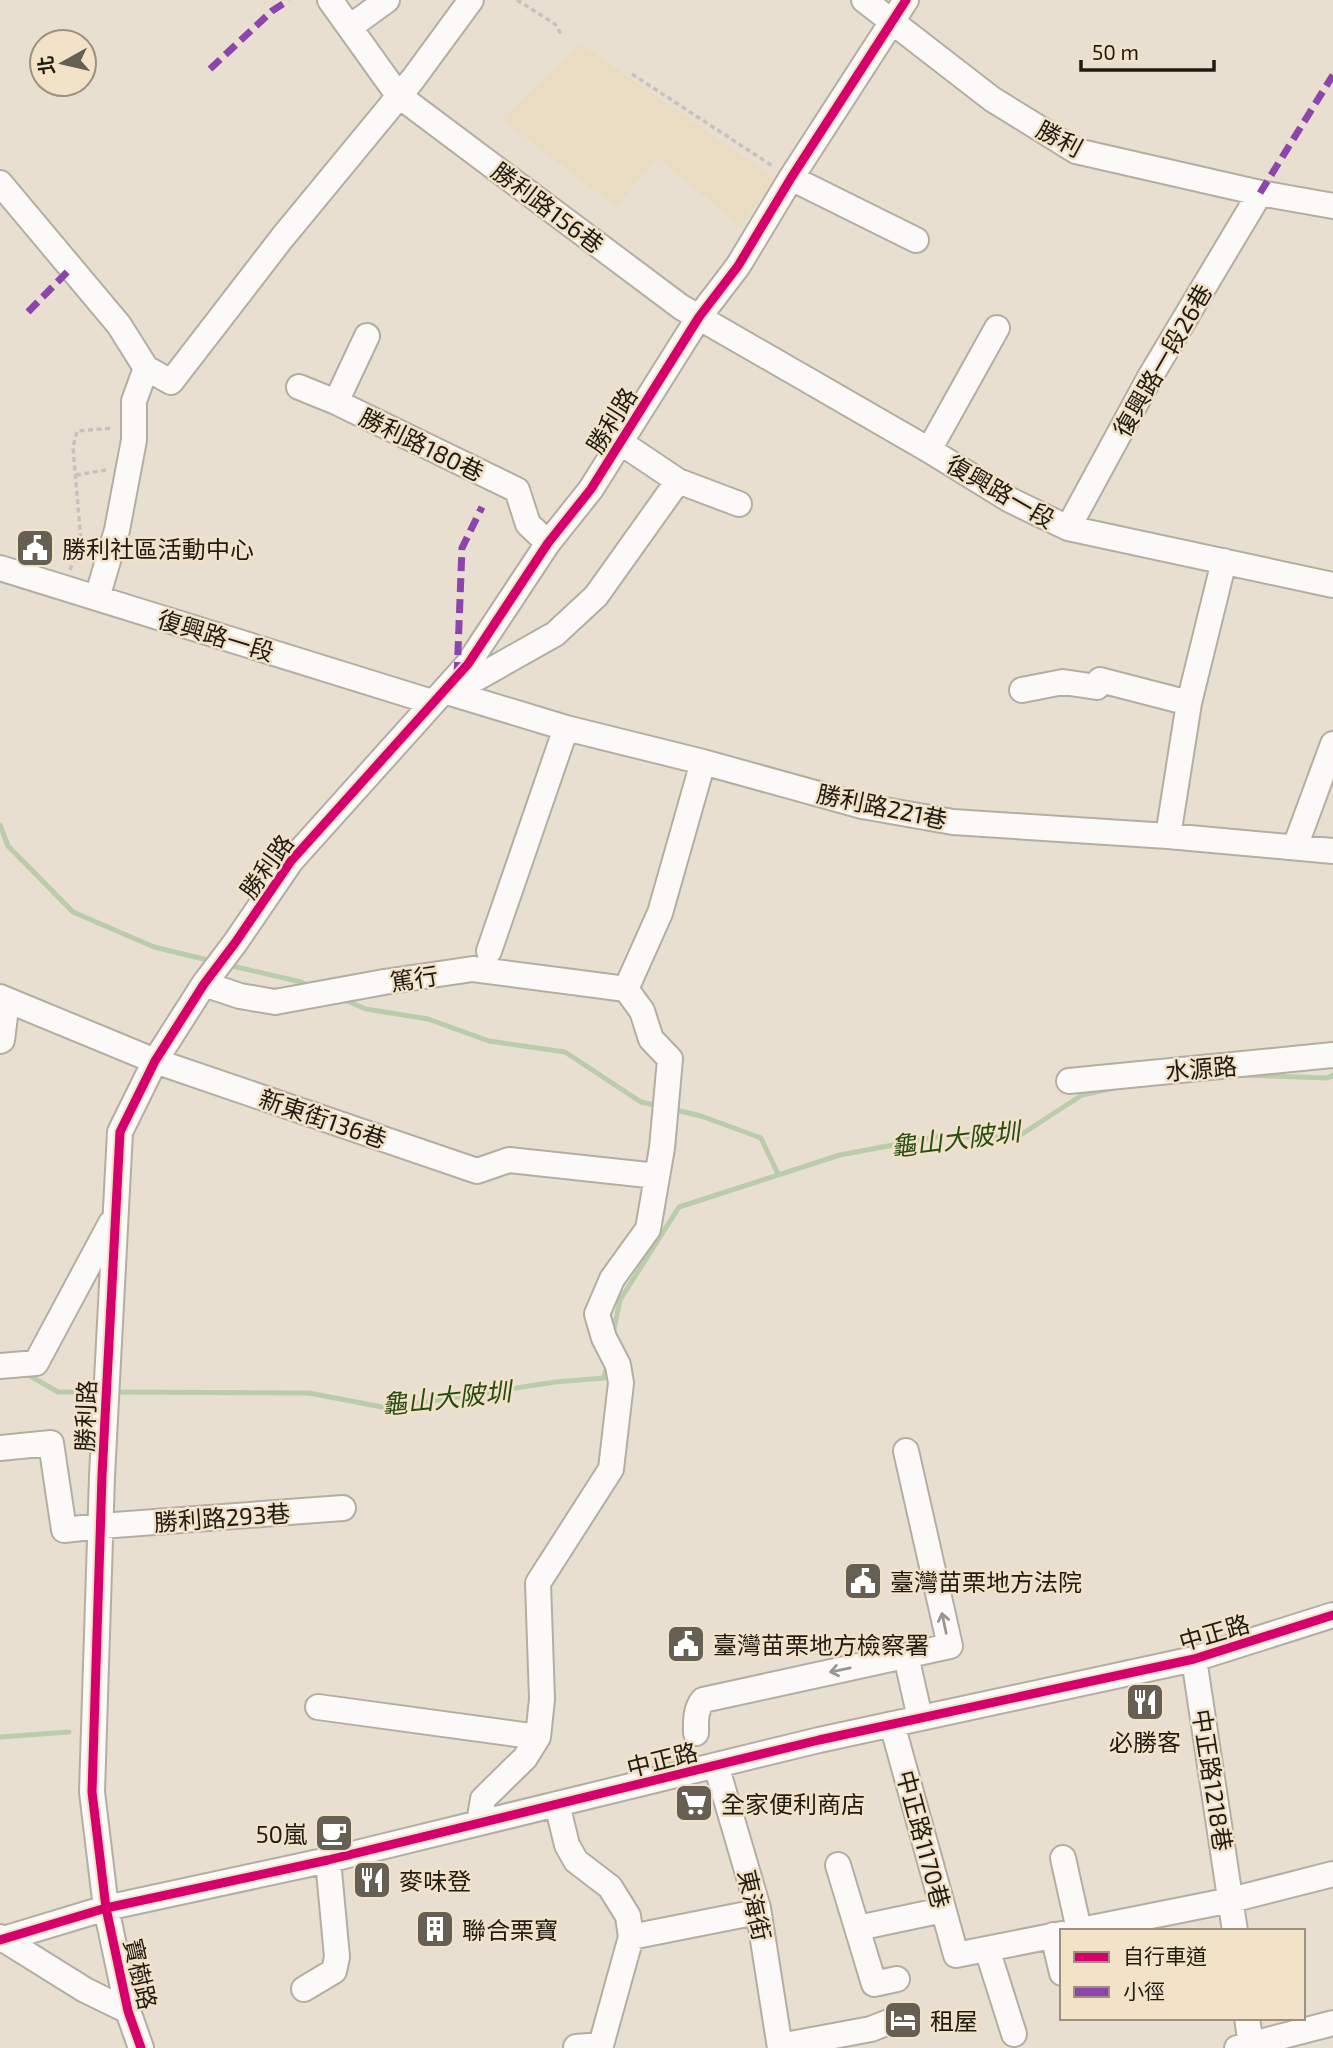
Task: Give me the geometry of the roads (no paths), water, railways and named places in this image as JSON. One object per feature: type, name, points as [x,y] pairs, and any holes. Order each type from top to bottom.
[{"type":"street","name":"勝利路156巷","points":[[330,0],[398,94],[681,307],[699,317]]},
{"type":"street","points":[[350,27],[387,0]]},
{"type":"street","points":[[0,183],[119,325],[146,368],[172,382],[282,238],[413,79],[471,0]]},
{"type":"street","name":"勝利","points":[[864,0],[992,99],[1076,151],[1260,193],[1333,206]]},
{"type":"street","name":"勝利路","points":[[106,1908],[92,1792],[106,1392],[120,1132],[155,1061],[204,984],[291,860],[468,664],[548,543],[591,489],[699,317],[738,266],[791,178],[906,0]]},
{"type":"street","points":[[791,178],[916,240]]},
{"type":"street","name":"復興路一段26巷","points":[[1068,528],[1150,377],[1260,193]]},
{"type":"street","name":"復興路一段","points":[[699,317],[1010,500],[1068,528],[1333,584]]},
{"type":"street","points":[[929,450],[997,328]]},
{"type":"street","name":"勝利路180巷","points":[[367,336],[336,402],[517,490],[528,524],[548,543]]},
{"type":"street","points":[[97,598],[117,530],[134,440],[134,401],[146,368]]},
{"type":"street","points":[[299,387],[336,402]]},
{"type":"street","points":[[620,442],[678,481],[739,504]]},
{"type":"street","points":[[438,696],[477,678],[555,634],[596,596],[678,481]]},
{"type":"street","points":[[1168,836],[1189,703],[1224,561]]},
{"type":"street","name":"復興路一段","points":[[0,568],[438,696]]},
{"type":"street","points":[[1023,690],[1063,682],[1097,687],[1100,680],[1189,703]]},
{"type":"street","name":"勝利路221巷","points":[[438,696],[703,762],[862,806],[953,822],[1168,836],[1333,851]]},
{"type":"street","points":[[489,951],[566,728]]},
{"type":"street","points":[[1295,847],[1333,744]]},
{"type":"street","points":[[479,1823],[483,1799],[524,1758],[538,1737],[542,1699],[538,1583],[611,1469],[621,1383],[618,1364],[597,1314],[612,1279],[648,1229],[657,1176],[670,1059],[651,1039],[642,1011],[626,989],[660,913],[703,762]]},
{"type":"street","name":"篤行","points":[[204,984],[240,996],[275,1002],[473,969],[626,989]]},
{"type":"street","points":[[0,1041],[4,998]]},
{"type":"street","name":"新東街136巷","points":[[4,998],[155,1061],[477,1171],[509,1160],[657,1176]]},
{"type":"street","name":"水源路","points":[[1069,1080],[1333,1055]]},
{"type":"street","points":[[0,1366],[36,1363],[115,1216]]},
{"type":"street","name":"勝利路293巷","points":[[0,1448],[51,1443],[64,1531],[343,1508]]},
{"type":"street","points":[[696,1733],[696,1714],[703,1700],[950,1646],[906,1451]]},
{"type":"street","name":"中正路","points":[[2,1939],[106,1908],[328,1860],[892,1724],[1194,1659],[1333,1615]]},
{"type":"street","points":[[906,1656],[920,1718]]},
{"type":"street","name":"中正路1218巷","points":[[1194,1659],[1235,1929]]},
{"type":"street","points":[[318,1707],[538,1737]]},
{"type":"street","name":"中正路1170巷","points":[[892,1724],[956,1955],[987,1949]]},
{"type":"street","name":"東海街","points":[[716,1765],[758,1908],[780,2047]]},
{"type":"street","points":[[557,1804],[567,1845],[576,1861],[610,1887],[628,1916],[631,1937],[601,2045],[576,2047]]},
{"type":"street","points":[[1063,1858],[1067,1929]]},
{"type":"street","points":[[304,1989],[334,1971],[337,1957],[328,1860]]},
{"type":"street","points":[[838,1866],[874,1984],[897,1979]]},
{"type":"street","points":[[1097,1929],[1166,1922],[1231,1900],[1333,1874]]},
{"type":"street","name":"寶樹路","points":[[106,1908],[128,2011],[141,2048]]},
{"type":"street","points":[[631,1937],[747,1914],[758,1908]]},
{"type":"street","points":[[858,1928],[943,1910]]},
{"type":"street","points":[[1014,2034],[987,1949],[1060,1933]]},
{"type":"street","points":[[2,1939],[85,1990],[128,2011]]},
{"type":"street","points":[[780,2047],[871,2029],[904,2016]]},
{"type":"street","points":[[1247,2020],[1244,2046],[1333,2023]]},
{"type":"waterway","name":"龜山大陂圳","points":[[0,825],[8,846],[73,912],[154,947],[212,961]]},
{"type":"waterway","name":"龜山大陂圳","points":[[228,965],[310,986]]},
{"type":"waterway","name":"龜山大陂圳","points":[[342,999],[366,1009],[428,1019],[489,1041],[565,1052],[641,1102],[659,1106]]},
{"type":"waterway","name":"龜山大陂圳","points":[[1242,1075],[1328,1078],[1333,1075]]},
{"type":"waterway","name":"龜山大陂圳","points":[[613,1334],[620,1300],[679,1207],[840,1155],[941,1136],[992,1138],[1022,1134],[1082,1095],[1115,1088]]},
{"type":"waterway","name":"龜山大陂圳","points":[[672,1109],[701,1116],[761,1138],[778,1174]]},
{"type":"waterway","name":"龜山大陂圳","points":[[114,1392],[309,1393],[387,1408],[555,1382],[604,1378],[607,1364]]},
{"type":"waterway","name":"龜山大陂圳","points":[[25,1373],[58,1392],[101,1392]]},
{"type":"waterway","points":[[0,1737],[69,1732]]},
{"type":"place","name":"勝利社區活動中心","points":[[35,548]]},
{"type":"place","name":"臺灣苗栗地方法院","points":[[863,1581]]},
{"type":"place","name":"臺灣苗栗地方檢察署","points":[[686,1644]]},
{"type":"place","name":"必勝客","points":[[1145,1702]]},
{"type":"place","name":"全家便利商店","points":[[694,1803]]},
{"type":"place","name":"50嵐","points":[[334,1833]]},
{"type":"place","name":"麥味登","points":[[372,1880]]},
{"type":"place","name":"聯合栗寶","points":[[435,1929]]},
{"type":"place","name":"租屋","points":[[903,2020]]}]
